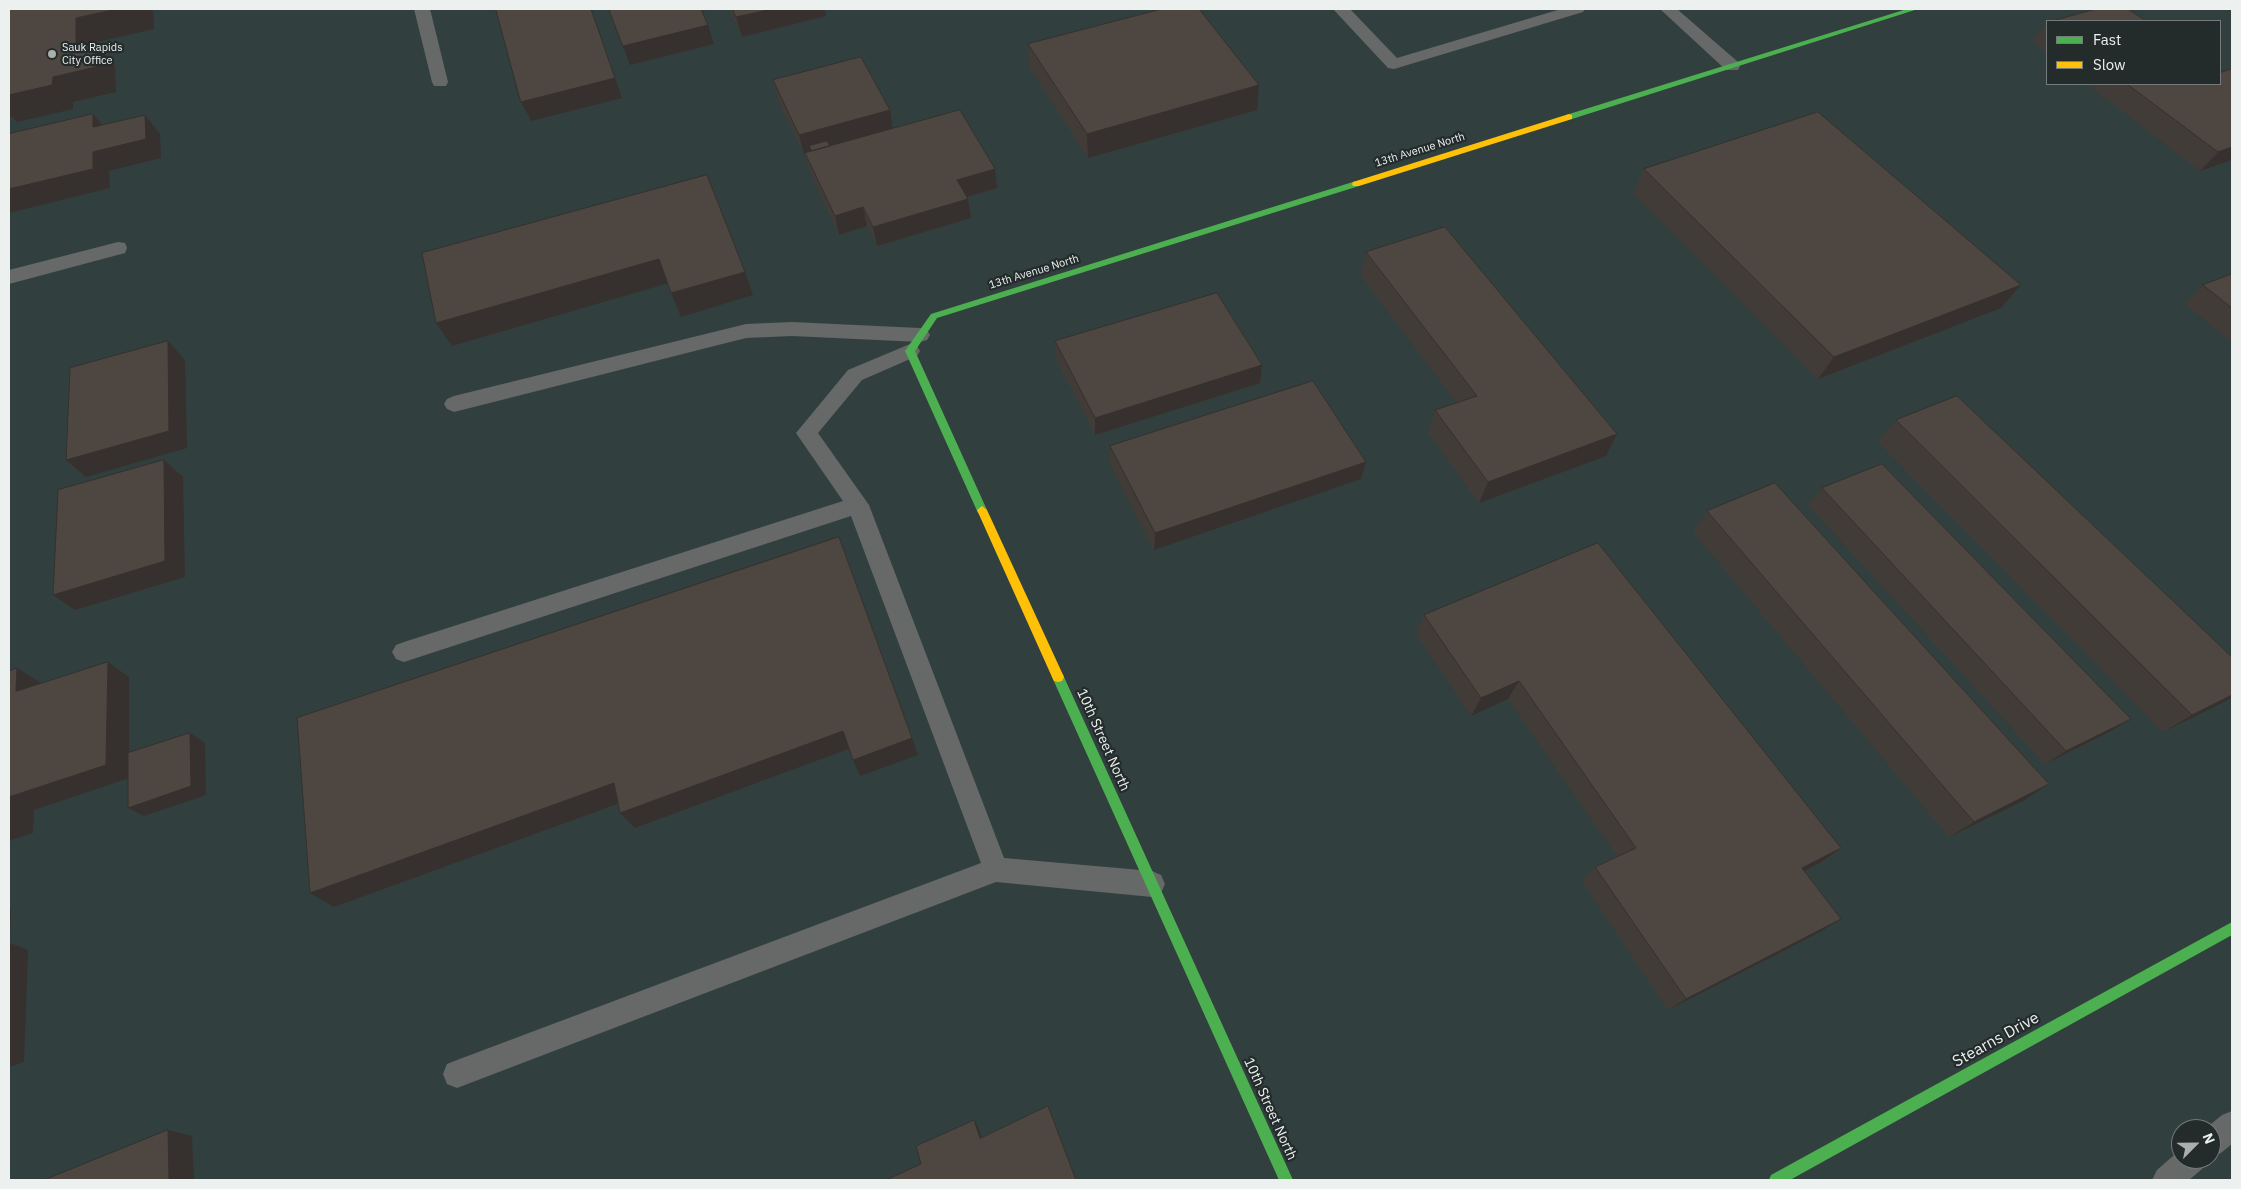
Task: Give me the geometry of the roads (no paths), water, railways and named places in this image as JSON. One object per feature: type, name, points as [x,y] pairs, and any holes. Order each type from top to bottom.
[{"type":"street","name":"13th Avenue North","points":[[915,343],[934,316],[1914,9]]},
{"type":"street","name":"10th Street North","points":[[915,343],[1152,884],[1286,1180]]},
{"type":"street","name":"Stearns Drive","points":[[1776,1180],[2232,928]]},
{"type":"lane","points":[[422,9],[440,82]]},
{"type":"lane","points":[[1341,9],[1394,64],[1577,9]]},
{"type":"lane","points":[[1668,9],[1732,66]]},
{"type":"lane","points":[[9,276],[118,248]]},
{"type":"lane","points":[[454,404],[746,331],[792,329],[915,343]]},
{"type":"lane","points":[[915,343],[854,375],[806,433],[858,505],[996,870]]},
{"type":"lane","points":[[404,652],[858,505]]},
{"type":"lane","points":[[457,1074],[996,870],[1152,884]]},
{"type":"lane","points":[[2221,1134],[2232,1125]]},
{"type":"lane","points":[[2167,1180],[2180,1169]]},
{"type":"place","name":"Sauk Rapids City Office","points":[[52,54]]}]
